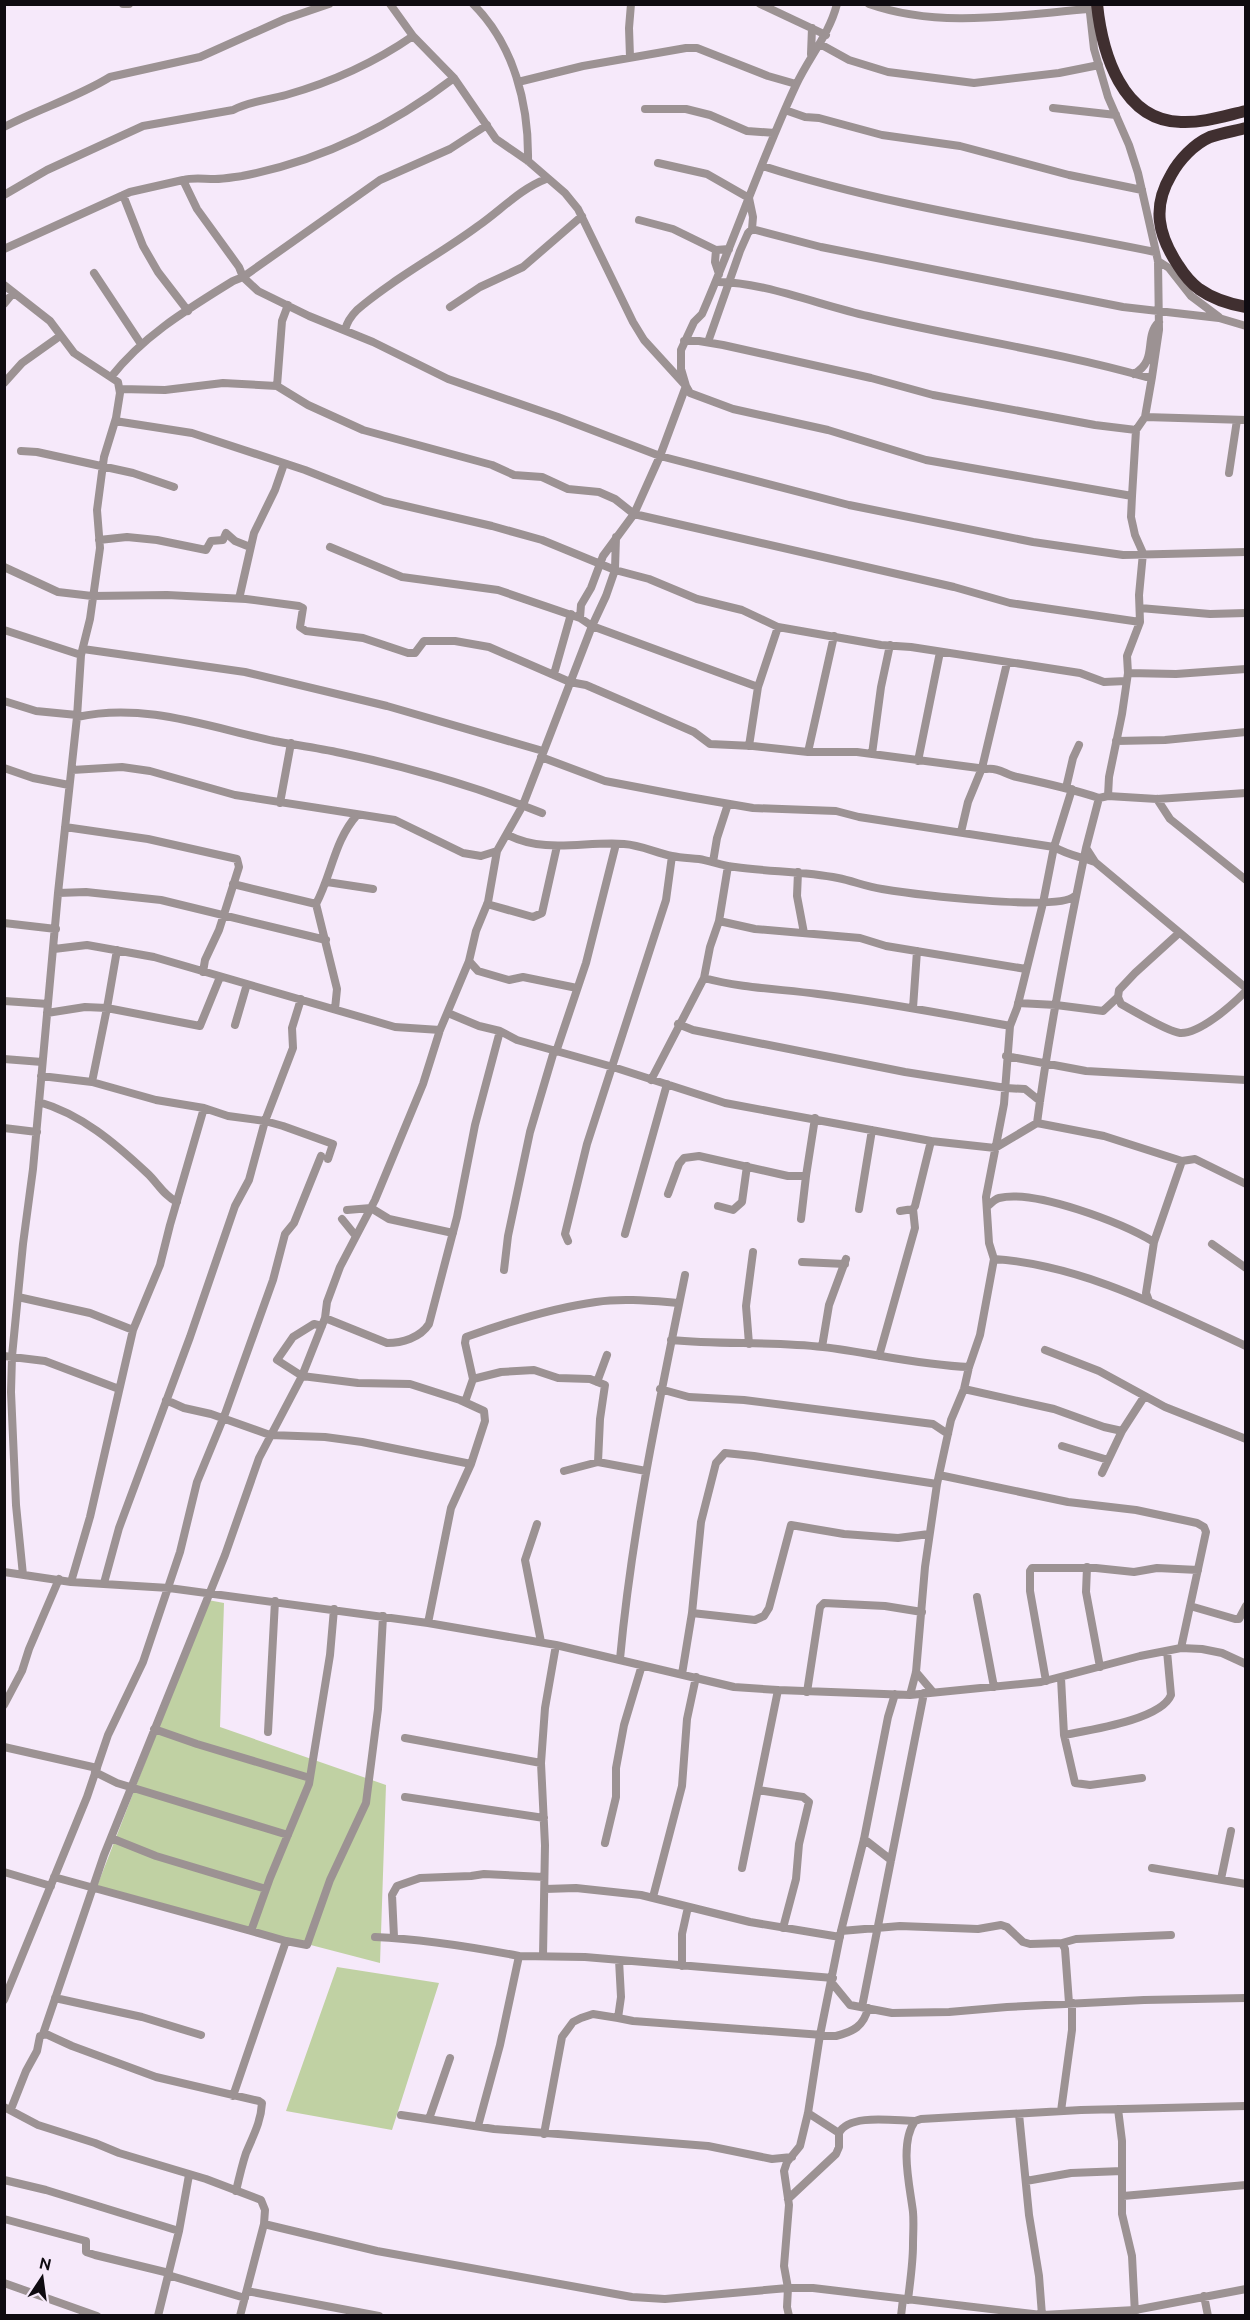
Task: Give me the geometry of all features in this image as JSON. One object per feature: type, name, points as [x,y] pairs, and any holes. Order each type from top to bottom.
[{"type":"highway","points":[[1092,6],[1122,90],[1142,109],[1155,116],[1179,123],[1211,120],[1245,111]]},
{"type":"highway","points":[[1245,128],[1209,138],[1184,156],[1163,189],[1159,217],[1163,240],[1184,273],[1198,288],[1229,304],[1245,307]]},
{"type":"street","points":[[123,4],[129,4]]},
{"type":"street","points":[[4,127],[40,108],[97,85],[110,77],[200,57],[285,19],[329,4]]},
{"type":"street","points":[[630,57],[629,28],[632,4]]},
{"type":"street","points":[[760,4],[826,35]]},
{"type":"street","points":[[580,618],[582,605],[601,560],[634,514],[660,456],[686,386],[681,369],[682,346],[694,322],[702,314],[763,166],[774,133],[811,54],[826,35],[837,4]]},
{"type":"street","points":[[869,4],[916,16],[959,20],[1092,6],[1099,65],[1116,115],[1130,146],[1156,257],[1159,322],[1145,417],[1136,430],[1131,517],[1134,535],[1143,553],[1139,595],[1140,621],[1127,656],[1127,677],[1109,777],[1086,848],[1075,896],[1045,1064],[1037,1123]]},
{"type":"street","points":[[391,5],[413,36],[454,78],[496,139],[528,160],[565,193],[582,216],[644,340],[697,398],[733,409],[828,430],[926,460],[1132,496]]},
{"type":"street","points":[[478,6],[502,41],[518,82],[528,134],[528,160]]},
{"type":"street","points":[[811,54],[812,28]]},
{"type":"street","points":[[4,195],[47,170],[143,126],[233,110],[245,103],[285,95],[335,79],[384,56],[413,36]]},
{"type":"street","points":[[820,44],[849,60],[888,72],[974,83],[1059,73],[1099,65]]},
{"type":"street","points":[[518,82],[630,57],[697,48],[768,76],[796,84]]},
{"type":"street","points":[[4,249],[123,195],[195,177],[217,179],[242,176],[313,158],[340,147],[417,105],[454,78]]},
{"type":"street","points":[[645,109],[662,107],[686,109],[710,115],[747,131],[774,133]]},
{"type":"street","points":[[1053,108],[1116,115]]},
{"type":"street","points":[[785,110],[882,135],[960,146],[1069,175],[1142,190]]},
{"type":"street","points":[[111,377],[128,355],[141,344],[233,281],[243,277],[380,180],[450,149],[487,125]]},
{"type":"street","points":[[658,163],[707,174],[749,198],[753,217],[752,229],[740,251],[708,342]]},
{"type":"street","points":[[763,166],[821,185],[894,200],[932,211],[1156,257],[1169,268],[1191,296],[1201,316]]},
{"type":"street","points":[[345,330],[355,311],[477,228],[520,192],[546,178]]},
{"type":"street","points":[[183,180],[190,199],[239,267],[243,277],[258,291],[448,379],[558,417],[660,456],[849,505],[1033,542],[1123,555],[1245,552]]},
{"type":"street","points":[[123,195],[143,246],[158,272],[188,311]]},
{"type":"street","points":[[450,307],[480,287],[523,267],[582,216]]},
{"type":"street","points":[[639,220],[673,229],[716,250],[729,249]]},
{"type":"street","points":[[752,229],[821,247],[1123,307],[1219,318],[1245,326]]},
{"type":"street","points":[[716,250],[718,278]]},
{"type":"street","points":[[94,273],[141,344]]},
{"type":"street","points":[[718,278],[867,316],[1152,376]]},
{"type":"street","points":[[4,285],[50,321],[74,353],[118,382],[120,389],[115,422],[104,457],[97,510],[99,540],[90,619],[82,652],[37,1132],[18,1297],[8,1356],[16,1504],[23,1575]]},
{"type":"street","points":[[4,304],[13,293]]},
{"type":"street","points":[[1191,296],[1219,318]]},
{"type":"street","points":[[277,386],[282,321],[288,305]]},
{"type":"street","points":[[1134,374],[1143,369],[1148,359],[1152,331],[1159,322]]},
{"type":"street","points":[[4,383],[22,363],[60,336]]},
{"type":"street","points":[[661,357],[682,346],[708,342],[871,378],[933,395],[1095,425],[1136,430]]},
{"type":"street","points":[[120,389],[165,390],[223,383],[277,386],[308,405],[363,430],[492,465],[514,475],[542,477],[568,489],[599,492],[615,499],[634,514],[954,587],[1010,603],[1140,621]]},
{"type":"street","points":[[1145,417],[1241,420],[1229,474]]},
{"type":"street","points":[[115,422],[192,433],[384,501],[542,540],[601,560],[615,570],[649,579],[697,599],[742,610],[778,627],[882,645],[1080,673],[1104,682],[1127,677],[1245,669]]},
{"type":"street","points":[[21,451],[38,452],[133,473],[174,487]]},
{"type":"street","points":[[239,599],[254,533],[275,490],[284,464]]},
{"type":"street","points":[[99,540],[128,537],[157,540],[206,550],[211,541],[223,540],[226,533],[236,542],[250,547]]},
{"type":"street","points":[[240,2316],[264,2224],[264,2203],[261,2200],[38,2125],[8,2108],[43,2034],[111,1838],[241,1514],[258,1458],[302,1376],[324,1322],[327,1302],[423,1084],[440,1030],[469,961],[476,931],[487,904],[497,851],[523,805],[615,570],[616,537]]},
{"type":"street","points":[[330,547],[402,577],[498,590],[571,614],[592,626],[758,687]]},
{"type":"street","points":[[601,560],[617,547]]},
{"type":"street","points":[[4,567],[58,592],[92,596],[167,595],[239,599],[303,608],[300,627],[306,631],[363,638],[408,653],[415,653],[424,641],[455,641],[489,647],[570,682],[586,685],[694,732],[710,744],[808,752],[872,754],[995,768],[1014,777],[1104,797],[1157,799],[1245,793]]},
{"type":"street","points":[[1140,608],[1210,614],[1245,613]]},
{"type":"street","points":[[554,674],[571,614]]},
{"type":"street","points":[[749,746],[758,687],[778,627]]},
{"type":"street","points":[[4,630],[82,652],[245,672],[387,706],[542,754],[605,781],[753,808],[836,811],[860,817],[1054,847],[1077,858],[1095,861]]},
{"type":"street","points":[[808,752],[834,636]]},
{"type":"street","points":[[872,754],[881,687],[890,645]]},
{"type":"street","points":[[918,761],[940,652]]},
{"type":"street","points":[[961,832],[968,802],[982,768],[1007,663]]},
{"type":"street","points":[[4,701],[36,711],[77,716],[126,711],[185,720],[342,753],[411,771],[523,805],[542,813]]},
{"type":"street","points":[[1116,741],[1165,740],[1245,732]]},
{"type":"street","points":[[280,803],[291,743]]},
{"type":"street","points":[[910,1695],[916,1672],[929,1534],[938,1479],[948,1434],[980,1335],[994,1259],[989,1243],[986,1197],[1006,1088],[1006,1056],[1010,1026],[1043,903],[1069,788],[1073,758],[1079,745]]},
{"type":"street","points":[[72,770],[122,767],[150,771],[235,795],[395,820],[462,853],[474,856],[497,851]]},
{"type":"street","points":[[4,768],[33,778],[69,785]]},
{"type":"street","points":[[1157,799],[1170,819],[1245,880]]},
{"type":"street","points":[[713,862],[717,838],[728,804]]},
{"type":"street","points":[[334,1009],[337,989],[316,904],[327,882],[342,835],[357,815]]},
{"type":"street","points":[[65,827],[117,833],[233,856],[239,864],[203,972]]},
{"type":"street","points":[[508,835],[519,840],[557,846],[616,844],[644,847],[672,856],[728,866],[798,872],[880,889],[1043,903],[1070,900],[1075,896]]},
{"type":"street","points":[[504,1270],[508,1236],[530,1132],[593,938],[616,844]]},
{"type":"street","points":[[487,904],[533,917],[542,913],[557,846]]},
{"type":"street","points":[[1086,848],[1095,861],[1179,933],[1245,990],[1209,1023],[1193,1031],[1179,1033],[1121,1004],[1118,997],[1119,990],[1135,973],[1179,933]]},
{"type":"street","points":[[568,1241],[565,1234],[587,1144],[666,900],[672,856]]},
{"type":"street","points":[[651,1080],[678,1024],[704,978],[719,921],[728,866]]},
{"type":"street","points":[[798,872],[797,896],[804,933]]},
{"type":"street","points":[[327,882],[373,889]]},
{"type":"street","points":[[233,884],[316,904]]},
{"type":"street","points":[[58,893],[86,892],[125,895],[184,904],[223,916],[326,940]]},
{"type":"street","points":[[719,921],[755,929],[860,938],[886,946],[1026,969]]},
{"type":"street","points":[[4,923],[56,929]]},
{"type":"street","points":[[54,949],[87,945],[154,957],[396,1027],[440,1030]]},
{"type":"street","points":[[92,1082],[117,950]]},
{"type":"street","points":[[913,1008],[917,951]]},
{"type":"street","points":[[469,961],[478,971],[509,980],[523,977],[577,988]]},
{"type":"street","points":[[4,1001],[48,1009],[107,1008],[200,1026],[220,977]]},
{"type":"street","points":[[704,978],[742,986],[913,1008],[1010,1026]]},
{"type":"street","points":[[235,1025],[247,984]]},
{"type":"street","points":[[1018,1003],[1103,1011],[1118,997]]},
{"type":"street","points":[[104,1583],[119,1528],[194,1327],[235,1206],[249,1180],[265,1121],[293,1048],[292,1028],[301,999]]},
{"type":"street","points":[[448,1013],[479,1026],[500,1031],[517,1040],[613,1067],[725,1103],[931,1141],[994,1148],[1037,1123],[1104,1136],[1182,1161],[1195,1159],[1245,1184]]},
{"type":"street","points":[[678,1024],[693,1030],[791,1051],[1006,1088],[1025,1089],[1040,1101]]},
{"type":"street","points":[[428,1623],[451,1508],[471,1464],[485,1421],[484,1411],[465,1402],[410,1384],[358,1383],[302,1376],[277,1360],[293,1337],[314,1324],[324,1322],[387,1344],[413,1338],[425,1330],[431,1318],[453,1233],[474,1125],[500,1031]]},
{"type":"street","points":[[1006,1056],[1086,1071],[1245,1080]]},
{"type":"street","points":[[4,1059],[42,1062]]},
{"type":"street","points":[[4,2000],[51,1886],[108,1735],[143,1662],[180,1552],[197,1482],[273,1280],[285,1234],[294,1223],[324,1157],[333,1144],[265,1121],[228,1116],[204,1107],[156,1100],[92,1082],[41,1076]]},
{"type":"street","points":[[625,1234],[667,1084]]},
{"type":"street","points":[[39,1102],[56,1107],[99,1132],[153,1179],[168,1197],[177,1202]]},
{"type":"street","points":[[71,1582],[90,1517],[133,1330],[160,1265],[204,1107]]},
{"type":"street","points":[[801,1219],[815,1118]]},
{"type":"street","points":[[4,1128],[37,1132]]},
{"type":"street","points":[[859,1209],[872,1130]]},
{"type":"street","points":[[879,1356],[915,1228],[912,1209],[915,1206],[931,1141]]},
{"type":"street","points":[[668,1194],[679,1164],[684,1158],[699,1156],[788,1176],[806,1176]]},
{"type":"street","points":[[1149,1301],[1146,1293],[1154,1242],[1182,1161]]},
{"type":"street","points":[[718,1206],[733,1210],[740,1206],[747,1166]]},
{"type":"street","points":[[988,1206],[1000,1197],[1027,1197],[1048,1201],[1112,1222],[1154,1242]]},
{"type":"street","points":[[347,1210],[370,1208],[389,1219],[453,1233]]},
{"type":"street","points":[[900,1210],[912,1209]]},
{"type":"street","points":[[342,1219],[355,1235]]},
{"type":"street","points":[[1212,1244],[1245,1269]]},
{"type":"street","points":[[750,1344],[746,1306],[753,1252]]},
{"type":"street","points":[[994,1259],[1023,1261],[1054,1267],[1149,1301],[1245,1346]]},
{"type":"street","points":[[802,1262],[845,1261],[830,1305],[822,1347]]},
{"type":"street","points":[[620,1659],[626,1597],[646,1471],[660,1389],[685,1275]]},
{"type":"street","points":[[18,1297],[90,1313],[133,1330]]},
{"type":"street","points":[[465,1402],[473,1379],[465,1343],[466,1336],[513,1320],[597,1301],[643,1300],[679,1303]]},
{"type":"street","points":[[671,1340],[822,1347],[937,1365],[969,1367]]},
{"type":"street","points":[[1045,1350],[1099,1371],[1144,1397],[1245,1439]]},
{"type":"street","points":[[597,1382],[607,1355]]},
{"type":"street","points":[[8,1356],[45,1361],[119,1389]]},
{"type":"street","points":[[473,1379],[501,1372],[534,1370],[558,1378],[605,1385],[600,1419],[598,1461]]},
{"type":"street","points":[[660,1389],[689,1397],[744,1400],[933,1424],[948,1434]]},
{"type":"street","points":[[964,1389],[1054,1408],[1104,1427],[1122,1431]]},
{"type":"street","points":[[1102,1473],[1122,1431],[1144,1397]]},
{"type":"street","points":[[166,1400],[184,1408],[222,1418],[270,1435],[325,1437],[362,1442],[471,1464]]},
{"type":"street","points":[[1062,1446],[1108,1460]]},
{"type":"street","points":[[682,1674],[692,1613],[701,1522],[716,1463],[725,1453],[938,1479],[1068,1502],[1136,1510],[1197,1523],[1204,1527],[1206,1532],[1181,1648]]},
{"type":"street","points":[[564,1470],[598,1461],[646,1471]]},
{"type":"street","points":[[537,1524],[525,1560],[541,1642]]},
{"type":"street","points":[[692,1613],[755,1620],[764,1616],[769,1608],[791,1525],[844,1534],[898,1538],[929,1534]]},
{"type":"street","points":[[1046,1681],[1030,1591],[1030,1571],[1035,1567],[1134,1572],[1157,1569],[1197,1570]]},
{"type":"street","points":[[1087,1568],[1086,1592],[1100,1667]]},
{"type":"street","points":[[4,1572],[71,1582],[169,1588],[428,1623],[556,1645],[734,1687],[910,1695],[1046,1681],[1181,1648],[1222,1653],[1245,1664]]},
{"type":"street","points":[[4,1705],[22,1671],[59,1579]]},
{"type":"street","points":[[978,1597],[994,1687]]},
{"type":"street","points":[[268,1732],[275,1601]]},
{"type":"street","points":[[807,1692],[820,1607],[824,1603],[885,1606],[922,1612]]},
{"type":"street","points":[[1190,1606],[1235,1619],[1239,1618],[1245,1606]]},
{"type":"street","points":[[251,1931],[310,1778],[330,1655],[334,1609]]},
{"type":"street","points":[[54,1877],[307,1945],[330,1880],[366,1803],[378,1709],[383,1616]]},
{"type":"street","points":[[543,1956],[545,1889],[541,1763],[545,1708],[556,1645]]},
{"type":"street","points":[[1064,1735],[1138,1719],[1161,1706],[1171,1695],[1167,1651]]},
{"type":"street","points":[[604,1843],[616,1797],[617,1761],[624,1725],[642,1665]]},
{"type":"street","points":[[544,2134],[562,2037],[573,2022],[581,2018],[593,2014],[633,2021],[820,2036],[836,2036],[850,2032],[861,2024],[891,1860],[928,1693],[916,1672]]},
{"type":"street","points":[[653,1897],[682,1786],[687,1719],[696,1677]]},
{"type":"street","points":[[1061,1678],[1064,1735],[1075,1784],[1090,1785],[1142,1778]]},
{"type":"street","points":[[742,1868],[778,1690]]},
{"type":"street","points":[[789,2316],[786,2307],[788,2288],[784,2266],[788,2199],[784,2171],[787,2162],[800,2146],[808,2113],[820,2036],[841,1934],[895,1694]]},
{"type":"street","points":[[154,1729],[310,1778]]},
{"type":"street","points":[[405,1738],[541,1763]]},
{"type":"street","points":[[4,1747],[96,1770],[132,1786],[288,1835]]},
{"type":"street","points":[[758,1790],[803,1797],[809,1802],[799,1844],[796,1879],[783,1928]]},
{"type":"street","points":[[405,1797],[544,1818]]},
{"type":"street","points":[[1221,1879],[1231,1831]]},
{"type":"street","points":[[111,1838],[156,1856],[266,1889]]},
{"type":"street","points":[[864,1839],[891,1860]]},
{"type":"street","points":[[1152,1868],[1245,1884]]},
{"type":"street","points":[[4,1872],[51,1886]]},
{"type":"street","points":[[394,1937],[392,1895],[394,1888],[404,1882],[420,1878],[484,1874],[544,1877]]},
{"type":"street","points":[[545,1889],[576,1888],[653,1897],[783,1928],[841,1934],[879,1927],[978,1929],[1001,1925],[1007,1927],[1023,1942],[1030,1944],[1062,1943],[1076,1939],[1171,1935]]},
{"type":"street","points":[[682,1966],[682,1934],[688,1907]]},
{"type":"street","points":[[375,1937],[394,1937],[463,1946],[519,1956],[619,1960],[832,1981],[850,2005],[892,2013],[1070,2003],[1245,1998]]},
{"type":"street","points":[[233,2096],[286,1941]]},
{"type":"street","points":[[1061,2111],[1072,2030],[1065,1948],[1062,1943]]},
{"type":"street","points":[[478,2126],[500,2045],[519,1956]]},
{"type":"street","points":[[618,2018],[621,1997],[619,1960]]},
{"type":"street","points":[[55,1998],[142,2017],[201,2035]]},
{"type":"street","points":[[43,2034],[51,2035],[72,2046],[156,2077],[254,2099],[262,2103],[256,2135],[245,2157],[236,2190]]},
{"type":"street","points":[[429,2119],[450,2058]]},
{"type":"street","points":[[788,2199],[836,2154],[839,2147],[839,2133],[846,2125],[861,2120],[915,2121],[1061,2111],[1245,2106]]},
{"type":"street","points":[[1118,2109],[1122,2214],[1132,2256],[1135,2313]]},
{"type":"street","points":[[808,2113],[839,2133]]},
{"type":"street","points":[[1019,2114],[1038,2315]]},
{"type":"street","points":[[401,2115],[544,2134],[708,2146],[772,2159],[792,2157]]},
{"type":"street","points":[[901,2316],[914,2248],[907,2151],[910,2130],[915,2121]]},
{"type":"street","points":[[772,2159],[784,2171]]},
{"type":"street","points":[[1026,2181],[1071,2173],[1122,2171]]},
{"type":"street","points":[[158,2316],[179,2231],[189,2175]]},
{"type":"street","points":[[4,2180],[46,2190],[179,2231]]},
{"type":"street","points":[[1123,2196],[1245,2185]]},
{"type":"street","points":[[4,2219],[86,2241],[86,2252],[95,2255],[246,2295],[379,2316]]},
{"type":"street","points":[[264,2224],[388,2253],[632,2297],[665,2299],[788,2288],[813,2288],[1038,2315],[1135,2313],[1204,2296],[1245,2289]]},
{"type":"street","points":[[4,2283],[97,2316]]},
{"type":"street","points":[[1204,2296],[1208,2316]]},
{"type":"green space","points":[[208,1600],[224,1603],[220,1727],[386,1785],[380,1963],[96,1889]]},
{"type":"green space","points":[[337,1967],[439,1983],[392,2130],[286,2111]]}]
